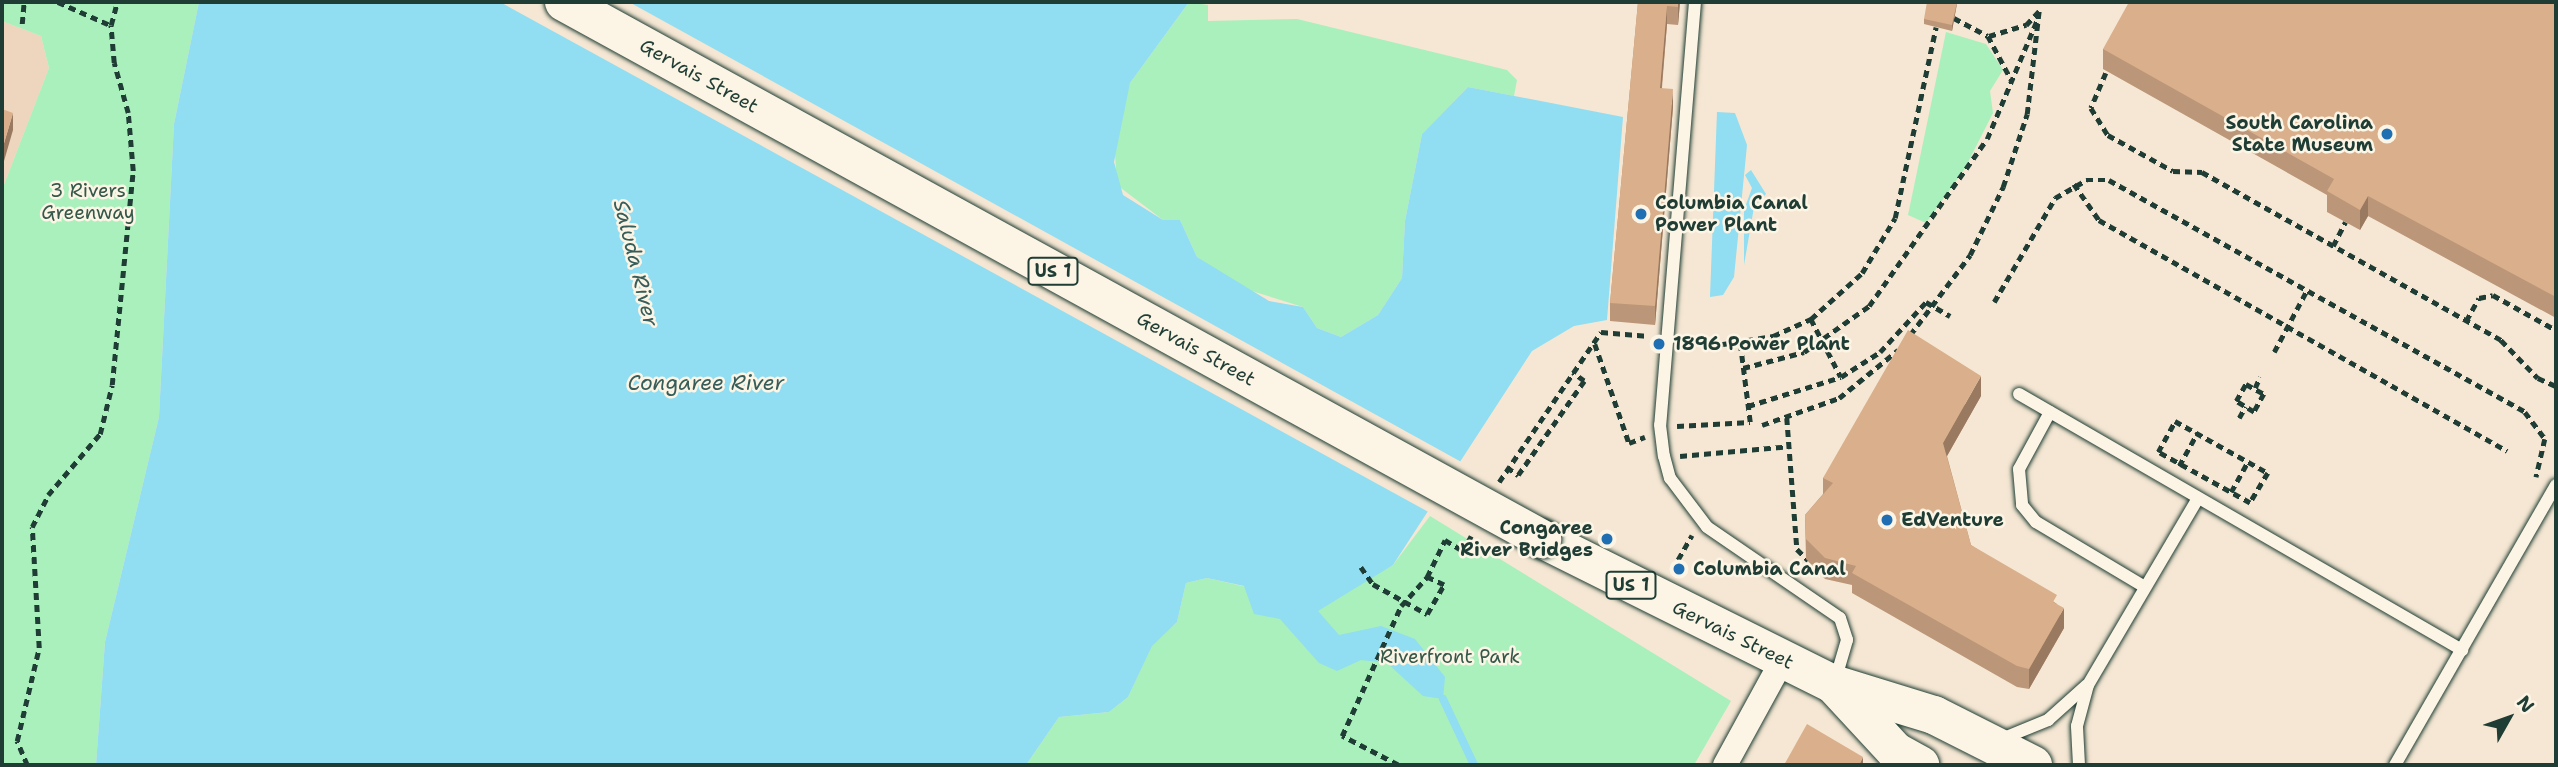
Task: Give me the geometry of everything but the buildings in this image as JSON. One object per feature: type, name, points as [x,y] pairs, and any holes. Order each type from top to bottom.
[{"type":"main road","name":"Gervais Street","points":[[564,2],[1542,540],[1833,684],[1934,715],[2033,765]]},
{"type":"main road","name":"Gervais Street","points":[[1833,684],[1895,751],[1920,765]]},
{"type":"street","points":[[1725,765],[1783,659]]},
{"type":"lane","points":[[1695,2],[1660,425],[1664,456],[1670,478],[1700,520],[1840,618],[1847,640],[1833,684]]},
{"type":"lane","points":[[2019,394],[2462,650]]},
{"type":"lane","points":[[2050,412],[2019,469],[2022,505],[2036,522],[2146,587]]},
{"type":"lane","points":[[2395,765],[2556,485]]},
{"type":"lane","points":[[2080,765],[2077,726],[2088,685],[2198,498]]},
{"type":"lane","points":[[1983,739],[2034,728],[2088,685]]},
{"type":"path","points":[[22,24],[24,2]]},
{"type":"path","points":[[58,2],[111,25]]},
{"type":"path","points":[[27,765],[17,741],[39,648],[32,527],[48,495],[100,434],[112,385],[133,171],[111,25],[117,2]]},
{"type":"path","points":[[1762,425],[1787,418],[1870,377],[1934,306],[1983,233],[2013,163],[2037,63],[2040,2]]},
{"type":"path","points":[[1988,36],[2026,25],[2039,11]]},
{"type":"path","points":[[1743,368],[1823,343],[1869,306],[1916,245],[1981,148],[2012,82],[2039,11]]},
{"type":"path","points":[[1954,18],[1988,36],[2012,82]]},
{"type":"path","points":[[1668,332],[1740,342],[1811,319],[1846,291],[1888,237],[1936,27]]},
{"type":"path","points":[[2106,73],[2091,108],[2108,135],[2173,172],[2202,172],[2501,340],[2538,378],[2556,386]]},
{"type":"path","points":[[1994,302],[2050,204],[2074,184],[2093,179],[2122,186],[2531,417],[2545,446],[2534,481]]},
{"type":"path","points":[[2074,184],[2094,217],[2507,451]]},
{"type":"path","points":[[2333,246],[2345,222]]},
{"type":"path","points":[[2274,352],[2307,290]]},
{"type":"path","points":[[2466,321],[2479,298],[2493,295],[2556,330]]},
{"type":"path","points":[[1748,406],[1841,377],[1880,352],[1926,302],[1950,316]]},
{"type":"path","points":[[1811,319],[1841,377]]},
{"type":"path","points":[[1660,425],[1749,422],[1740,342]]},
{"type":"path","points":[[1595,343],[1626,437]]},
{"type":"path","points":[[1507,467],[1518,475],[1584,381],[1573,373]]},
{"type":"path","points":[[2255,388],[2260,377]]},
{"type":"path","points":[[2246,384],[2255,388],[2264,394],[2254,412],[2236,401],[2246,384]]},
{"type":"path","points":[[2239,418],[2245,407]]},
{"type":"path","points":[[1787,418],[1797,549],[1815,567]]},
{"type":"path","points":[[2175,421],[2248,461],[2268,473],[2250,503],[2158,452],[2175,421]]},
{"type":"path","points":[[2180,464],[2197,433]]},
{"type":"path","points":[[1664,456],[1791,446]]},
{"type":"path","points":[[2231,492],[2248,461]]},
{"type":"path","points":[[1671,570],[1700,520]]},
{"type":"path","points":[[1361,567],[1373,584],[1427,614],[1444,585],[1427,577]]},
{"type":"path","points":[[1347,727],[1342,736],[1398,765]]},
{"type":"shaded area","points":[[2,21],[41,36],[49,68],[2,190]]},
{"type":"green space","name":"3 Rivers Greenway","points":[[2,2],[199,2],[174,124],[159,417],[105,642],[96,765],[2,765],[2,190],[49,68],[41,36],[2,21]]},
{"type":"green space","points":[[1189,2],[1208,5],[1208,21],[1297,19],[1507,70],[1517,80],[1514,96],[1468,87],[1422,134],[1405,221],[1402,278],[1378,315],[1341,337],[1317,328],[1303,307],[1242,288],[1197,257],[1180,220],[1163,220],[1117,185],[1114,138],[1130,83]]},
{"type":"green space","points":[[1946,32],[1986,44],[2003,70],[1990,91],[1993,113],[1964,170],[1926,223],[1908,215]]},
{"type":"green space","name":"Riverfront Park","points":[[1430,516],[1731,701],[1694,765],[1026,765],[1059,717],[1109,712],[1128,697],[1152,645],[1177,622],[1186,583],[1207,578],[1322,604],[1393,565]]},
{"type":"water","name":"Congaree River","points":[[199,2],[1189,2],[1130,83],[1114,162],[1123,195],[1163,220],[1180,220],[1197,257],[1269,301],[1303,307],[1317,328],[1341,337],[1378,315],[1402,278],[1405,221],[1422,134],[1468,87],[1623,117],[1607,320],[1574,326],[1532,351],[1393,565],[1318,611],[1339,635],[1381,626],[1415,639],[1445,677],[1443,699],[1423,696],[1387,663],[1361,660],[1337,671],[1319,663],[1280,619],[1254,614],[1244,586],[1207,578],[1186,583],[1177,622],[1152,646],[1128,697],[1109,712],[1059,717],[1026,765],[96,765],[105,642],[159,417],[174,124]]},
{"type":"water","points":[[1717,112],[1735,113],[1747,145],[1734,277],[1723,295],[1710,297]]},
{"type":"water","points":[[1751,170],[1766,194],[1754,207],[1744,265],[1744,210],[1752,188],[1745,175]]},
{"type":"pier","points":[[500,2],[629,2],[1465,464],[1434,515]]},
{"type":"waterway","points":[[1443,699],[1474,765]]},
{"type":"place","name":"South Carolina State Museum","points":[[2387,134]]},
{"type":"place","name":"Columbia Canal Power Plant","points":[[1641,214]]},
{"type":"place","name":"1896 Power Plant","points":[[1659,344]]},
{"type":"place","name":"EdVenture","points":[[1887,520]]},
{"type":"place","name":"Congaree River Bridges","points":[[1607,539]]},
{"type":"place","name":"Columbia Canal","points":[[1679,569]]},
{"type":"water label","name":"Saluda River","points":[[636,263]]}]
